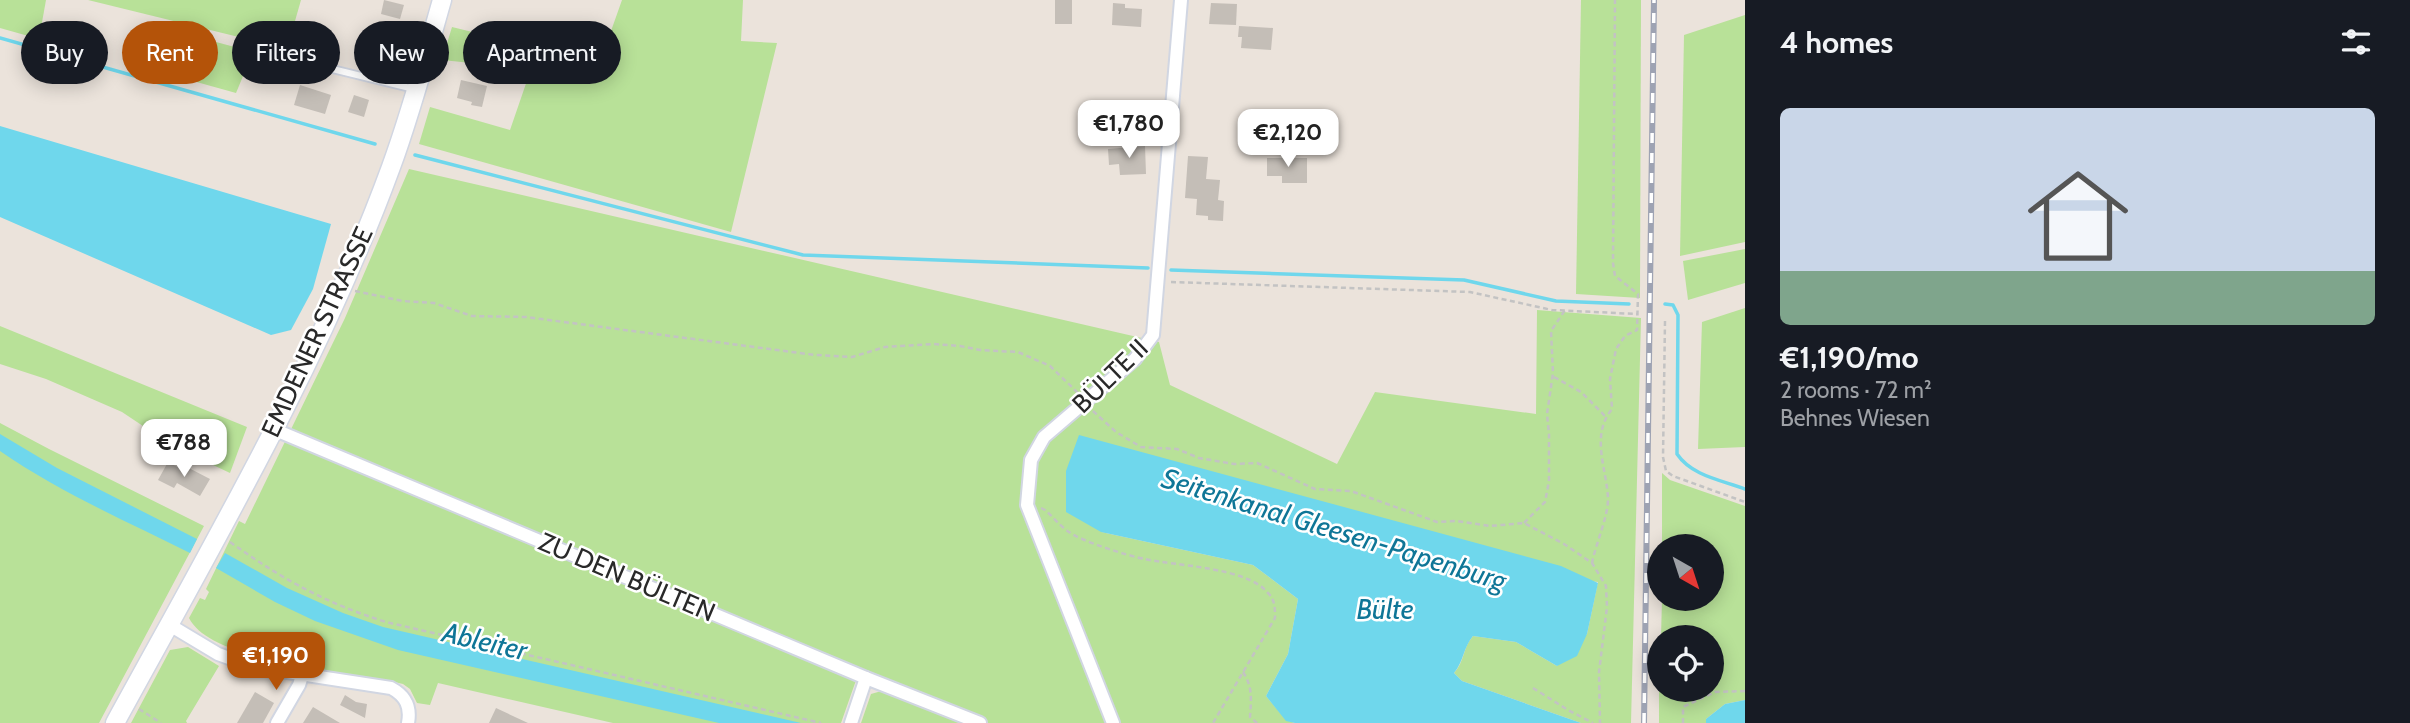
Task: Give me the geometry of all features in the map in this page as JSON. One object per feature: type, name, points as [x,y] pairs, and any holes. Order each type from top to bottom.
[{"type":"street","name":"EMDENER STRASSE","points":[[115,723],[273,429],[342,287],[391,167],[442,0]]},
{"type":"street","name":"BÜLTE II","points":[[1114,723],[1027,505],[1031,460],[1044,437],[1135,359],[1153,335],[1181,0]]},
{"type":"street","name":"ZU DEN BÜLTEN","points":[[273,429],[866,678],[980,723]]},
{"type":"street","points":[[168,624],[218,654],[254,667],[391,688],[404,697],[408,704],[408,723]]},
{"type":"street","points":[[277,723],[303,673]]},
{"type":"street","points":[[851,723],[866,678]]},
{"type":"lane","points":[[340,71],[416,90]]},
{"type":"path","points":[[1592,563],[1608,498],[1600,457],[1606,417],[1612,409],[1610,379],[1616,349],[1625,336],[1637,330],[1638,294],[1615,276],[1613,263],[1615,0]]},
{"type":"path","points":[[1157,283],[1470,292],[1552,310],[1637,314]]},
{"type":"path","points":[[342,287],[367,296],[434,303],[472,316],[526,317],[815,355],[852,357],[885,347],[933,344],[1018,352],[1050,366],[1116,432],[1141,447],[1177,450],[1199,458],[1234,464],[1257,463],[1315,489],[1351,491],[1437,522],[1457,521],[1490,526],[1524,523],[1592,563],[1606,586],[1607,607],[1598,672],[1600,723]]},
{"type":"path","points":[[1524,523],[1545,502],[1549,481],[1547,414],[1552,377],[1551,331],[1564,310]]},
{"type":"path","points":[[1665,321],[1663,457],[1666,471],[1745,502]]},
{"type":"path","points":[[1552,377],[1581,391],[1606,417]]},
{"type":"path","points":[[1027,505],[1045,510],[1070,533],[1113,549],[1145,559],[1209,569],[1252,581],[1268,592],[1275,605],[1275,618],[1213,723]]},
{"type":"path","points":[[217,534],[272,572],[311,594],[364,615],[821,723]]},
{"type":"path","points":[[1243,672],[1250,682],[1250,717],[1257,723],[1249,723]]},
{"type":"path","points":[[1533,688],[1593,723]]},
{"type":"path","points":[[1683,723],[1683,706],[1715,692],[1745,691]]},
{"type":"path","points":[[137,708],[161,723]]},
{"type":"green space","points":[[0,0],[46,0],[42,21],[21,21],[21,34],[0,28]]},
{"type":"green space","points":[[88,0],[301,0],[295,21],[232,21],[232,35],[218,32],[218,21],[173,21]]},
{"type":"green space","points":[[622,0],[743,0],[741,41],[777,43],[731,232],[419,144],[430,107],[510,130],[526,84],[621,84],[621,21],[615,21]]},
{"type":"green space","points":[[1581,0],[1641,0],[1640,298],[1576,294]]},
{"type":"green space","points":[[1745,15],[1745,242],[1680,256],[1684,35]]},
{"type":"green space","points":[[452,27],[463,30],[463,62],[449,61],[449,37]]},
{"type":"green space","points":[[218,43],[232,46],[232,84],[240,84],[236,93],[204,84],[218,84]]},
{"type":"green space","points":[[409,169],[1159,342],[1170,385],[1337,464],[1375,392],[1536,414],[1537,310],[1641,318],[1631,723],[1581,723],[1462,681],[1454,673],[1473,636],[1516,642],[1557,666],[1587,634],[1598,582],[1101,532],[1253,565],[1298,599],[1288,654],[1266,696],[1286,720],[1295,723],[988,723],[860,669],[841,723],[613,723],[438,683],[430,705],[417,703],[410,689],[403,684],[286,663],[225,646],[203,634],[189,618],[200,598],[205,600],[209,592],[206,589],[239,521],[245,524],[345,318]]},
{"type":"green space","points":[[1745,249],[1745,283],[1688,300],[1683,261]]},
{"type":"green space","points":[[1745,308],[1745,447],[1698,449],[1702,322]]},
{"type":"green space","points":[[0,326],[247,427],[230,473],[173,446],[122,412],[46,379],[0,364]]},
{"type":"green space","points":[[0,423],[204,526],[99,723],[0,723]]},
{"type":"green space","points":[[1662,473],[1670,480],[1745,506],[1745,700],[1725,704],[1706,719],[1706,723],[1659,723],[1659,702],[1724,702],[1724,625],[1661,625],[1662,611],[1724,611],[1724,534],[1662,534]]},
{"type":"green space","points":[[188,647],[219,666],[187,723],[131,723],[170,650]]},
{"type":"green space","points":[[885,690],[962,723],[861,723],[871,694]]},
{"type":"water","points":[[0,126],[331,224],[313,289],[291,330],[271,335],[0,217]]},
{"type":"water","points":[[0,434],[57,468],[197,539],[190,553],[22,466],[0,451]]},
{"type":"water","name":"Bülte","points":[[1079,435],[1561,566],[1598,583],[1587,634],[1577,656],[1557,666],[1516,642],[1473,636],[1454,673],[1462,681],[1581,723],[1286,721],[1266,696],[1288,654],[1298,599],[1253,565],[1101,532],[1066,512],[1066,471]]},
{"type":"water","points":[[225,553],[287,588],[383,627],[801,723],[719,723],[398,650],[315,621],[275,602],[216,568]]},
{"type":"water","points":[[1745,700],[1745,723],[1706,723],[1706,719],[1725,704]]},
{"type":"building","points":[[384,0],[404,5],[400,19],[381,14]]},
{"type":"building","points":[[1055,0],[1072,0],[1072,24],[1055,24]]},
{"type":"building","points":[[1113,3],[1125,4],[1125,8],[1142,9],[1141,27],[1112,25]]},
{"type":"building","points":[[1211,3],[1237,4],[1236,25],[1209,24]]},
{"type":"building","points":[[1239,26],[1273,28],[1271,50],[1241,48]]},
{"type":"building","points":[[461,80],[463,84],[487,86],[482,107],[457,98]]},
{"type":"building","points":[[300,85],[331,95],[325,114],[294,105]]},
{"type":"building","points":[[354,95],[369,100],[364,117],[348,112]]},
{"type":"building","points":[[1145,146],[1146,174],[1120,175],[1119,164],[1109,165],[1108,149]]},
{"type":"building","points":[[1188,156],[1208,157],[1206,179],[1220,180],[1218,200],[1224,201],[1223,221],[1208,220],[1208,216],[1196,215],[1197,199],[1185,198]]},
{"type":"building","points":[[1267,158],[1307,158],[1307,183],[1282,183],[1282,176],[1267,176]]},
{"type":"building","points":[[168,462],[183,470],[185,466],[210,479],[200,496],[177,483],[174,488],[158,480]]},
{"type":"building","points":[[255,692],[274,703],[263,723],[237,723]]},
{"type":"building","points":[[345,695],[356,702],[367,704],[365,718],[340,705]]},
{"type":"building","points":[[313,707],[340,723],[303,723]]},
{"type":"building","points":[[496,708],[528,723],[489,723]]},
{"type":"waterway","points":[[0,38],[375,144]]},
{"type":"waterway","points":[[415,155],[803,255],[1148,268]]},
{"type":"waterway","points":[[1171,270],[1464,280],[1556,301],[1629,304]]},
{"type":"waterway","points":[[1665,304],[1673,305],[1678,315],[1677,454],[1699,472],[1745,489]]},
{"type":"railway","points":[[1644,723],[1654,0]]},
{"type":"water label","name":"Seitenkanal Gleesen-Papenburg","points":[[1334,529]]},
{"type":"water label","name":"Ableiter","points":[[485,641]]}]
